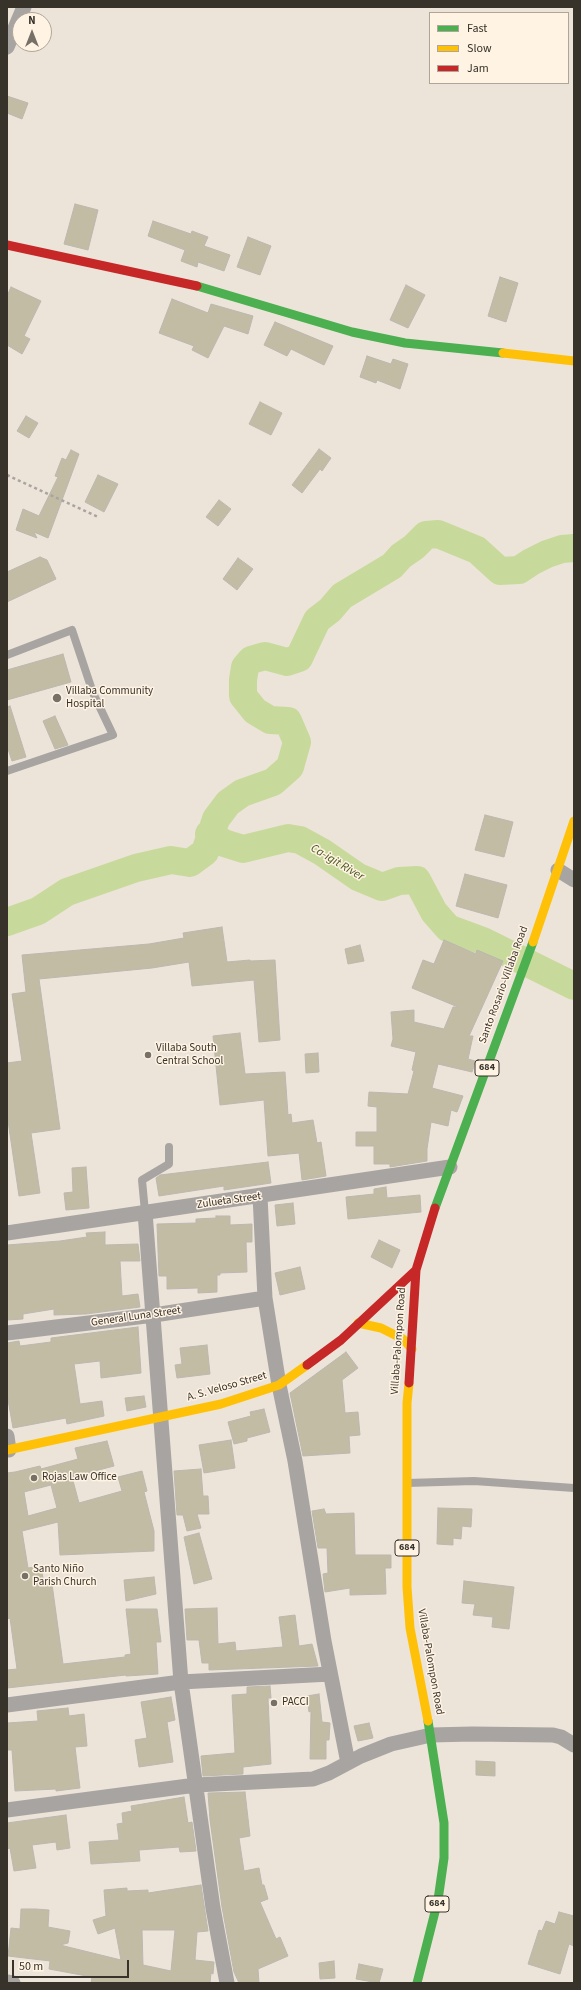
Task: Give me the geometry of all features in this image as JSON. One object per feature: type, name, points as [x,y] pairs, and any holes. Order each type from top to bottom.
[{"type":"main road","points":[[7,245],[210,289],[352,332],[405,343],[574,361]]},
{"type":"main road","name":"Santo Rosario-Villaba Road","points":[[416,1270],[436,1204],[529,954],[574,821]]},
{"type":"main road","name":"A. S. Veloso Street","points":[[8,1445],[161,1417],[221,1404],[279,1385],[341,1340],[416,1270]]},
{"type":"main road","name":"Villaba-Palompon Road","points":[[416,1270],[412,1350],[407,1403],[407,1586],[410,1628],[431,1735],[444,1823],[444,1858],[438,1900],[417,1983]]},
{"type":"main road","points":[[358,1323],[381,1328],[403,1339],[412,1350]]},
{"type":"street","points":[[7,47],[24,7]]},
{"type":"street","points":[[558,870],[574,880]]},
{"type":"street","name":"Zulueta Street","points":[[7,1233],[450,1167]]},
{"type":"street","points":[[260,1196],[265,1298],[279,1385],[295,1461],[324,1642],[348,1763]]},
{"type":"street","points":[[145,1212],[181,1682],[212,1908],[227,1983]]},
{"type":"street","name":"General Luna Street","points":[[7,1333],[154,1315],[265,1298]]},
{"type":"street","points":[[7,1705],[181,1682],[330,1674]]},
{"type":"street","points":[[7,1810],[196,1785],[313,1779],[329,1773],[361,1756],[391,1744],[431,1735],[553,1735],[561,1737],[574,1745]]},
{"type":"street","points":[[7,1982],[13,1983]]},
{"type":"lane","points":[[7,655],[72,630],[93,693],[112,735],[7,771]]},
{"type":"lane","points":[[145,1212],[142,1180],[168,1164],[169,1147]]},
{"type":"lane","points":[[407,1483],[474,1481],[574,1488]]},
{"type":"path","points":[[7,474],[98,517]]},
{"type":"building","points":[[7,96],[28,103],[22,119],[7,113]]},
{"type":"building","points":[[75,204],[98,210],[88,250],[64,244]]},
{"type":"building","points":[[153,221],[191,234],[192,231],[208,237],[204,246],[230,255],[224,271],[198,262],[197,267],[181,261],[185,250],[148,236]]},
{"type":"building","points":[[248,237],[271,246],[260,275],[237,267]]},
{"type":"building","points":[[500,277],[518,283],[506,322],[488,316]]},
{"type":"building","points":[[406,285],[425,295],[408,328],[390,320]]},
{"type":"building","points":[[11,287],[41,301],[24,336],[30,339],[22,354],[7,345],[7,296]]},
{"type":"building","points":[[172,299],[208,313],[211,304],[253,316],[248,334],[224,326],[208,358],[192,350],[194,346],[159,333]]},
{"type":"building","points":[[275,322],[333,346],[324,365],[291,349],[287,356],[264,345]]},
{"type":"building","points":[[367,356],[391,364],[393,359],[408,364],[400,389],[377,380],[376,383],[360,377]]},
{"type":"building","points":[[260,402],[282,413],[271,435],[249,424]]},
{"type":"building","points":[[26,416],[38,423],[29,438],[17,431]]},
{"type":"building","points":[[319,449],[331,458],[322,471],[320,469],[302,493],[292,485]]},
{"type":"building","points":[[71,450],[79,454],[48,538],[34,532],[37,538],[16,530],[23,509],[39,516],[58,477],[55,476],[62,458],[66,460]]},
{"type":"building","points":[[98,475],[118,484],[104,512],[85,502]]},
{"type":"building","points":[[219,500],[231,509],[218,526],[206,517]]},
{"type":"building","points":[[40,557],[47,560],[56,579],[7,602],[7,572]]},
{"type":"building","points":[[238,558],[253,569],[237,590],[223,579]]},
{"type":"building","points":[[63,654],[71,682],[7,700],[7,670]]},
{"type":"building","points":[[10,706],[26,757],[12,761],[7,746],[7,707]]},
{"type":"building","points":[[55,716],[68,745],[55,749],[43,721]]},
{"type":"building","points":[[485,815],[513,822],[504,857],[475,850]]},
{"type":"building","points":[[465,874],[507,885],[498,918],[456,906]]},
{"type":"building","points":[[222,927],[227,962],[275,960],[280,1040],[259,1042],[254,980],[192,986],[189,962],[152,968],[39,979],[60,1129],[31,1133],[40,1193],[19,1196],[7,1114],[7,1063],[22,1061],[12,994],[26,992],[22,955],[149,944],[184,938],[183,933]]},
{"type":"building","points":[[444,940],[476,954],[477,950],[503,961],[469,1036],[473,1036],[468,1059],[475,1061],[473,1069],[472,1072],[438,1064],[432,1088],[463,1096],[457,1112],[451,1110],[448,1126],[431,1122],[427,1149],[427,1161],[390,1167],[390,1164],[374,1164],[374,1146],[356,1146],[356,1132],[377,1132],[377,1107],[368,1106],[369,1092],[408,1094],[414,1071],[412,1070],[416,1052],[391,1046],[393,1039],[391,1012],[414,1010],[414,1022],[444,1029],[453,1007],[458,1007],[412,988],[423,960],[434,964]]},
{"type":"building","points":[[360,945],[364,961],[348,964],[345,949]]},
{"type":"building","points":[[240,1033],[245,1074],[285,1072],[288,1115],[291,1114],[292,1123],[313,1120],[317,1143],[321,1142],[326,1176],[302,1180],[299,1153],[268,1156],[264,1100],[220,1105],[213,1036]]},
{"type":"building","points":[[318,1053],[319,1072],[306,1073],[305,1054]]},
{"type":"building","points":[[268,1162],[271,1183],[224,1190],[224,1186],[159,1196],[156,1178],[160,1175]]},
{"type":"building","points":[[86,1167],[89,1208],[66,1210],[64,1193],[73,1192],[72,1168]]},
{"type":"building","points":[[386,1187],[387,1198],[420,1195],[421,1212],[348,1219],[346,1197],[374,1194],[374,1189]]},
{"type":"building","points":[[293,1203],[295,1224],[277,1226],[275,1205]]},
{"type":"building","points":[[216,1216],[230,1216],[230,1225],[252,1224],[252,1242],[246,1242],[247,1272],[220,1273],[220,1275],[217,1275],[217,1292],[198,1293],[198,1288],[167,1289],[167,1276],[159,1276],[157,1224],[196,1223],[196,1219],[216,1218]]},
{"type":"building","points":[[105,1232],[105,1245],[138,1244],[140,1261],[120,1261],[122,1296],[138,1294],[140,1307],[86,1314],[54,1315],[54,1309],[23,1314],[23,1319],[7,1320],[7,1245],[60,1241],[87,1237],[86,1233]]},
{"type":"building","points":[[379,1240],[400,1250],[392,1268],[371,1257]]},
{"type":"building","points":[[300,1267],[305,1289],[280,1295],[275,1273]]},
{"type":"building","points":[[138,1327],[141,1373],[101,1378],[100,1361],[74,1364],[80,1404],[102,1401],[104,1416],[67,1424],[66,1418],[13,1428],[7,1394],[7,1343],[19,1341],[20,1346],[51,1342],[51,1338]]},
{"type":"building","points":[[207,1345],[210,1374],[177,1378],[175,1365],[182,1364],[180,1348]]},
{"type":"building","points":[[346,1352],[358,1368],[342,1380],[345,1413],[358,1412],[360,1435],[349,1436],[350,1453],[303,1456],[290,1393]]},
{"type":"building","points":[[144,1396],[146,1407],[127,1411],[125,1398]]},
{"type":"building","points":[[264,1409],[270,1432],[247,1438],[247,1441],[234,1444],[228,1422],[251,1416],[250,1412]]},
{"type":"building","points":[[231,1440],[235,1468],[204,1473],[199,1445]]},
{"type":"building","points":[[107,1441],[114,1466],[72,1477],[79,1503],[122,1491],[118,1477],[142,1471],[147,1491],[144,1492],[154,1531],[154,1551],[60,1555],[58,1522],[22,1531],[28,1568],[41,1566],[44,1585],[52,1584],[63,1664],[125,1657],[125,1655],[131,1654],[126,1609],[157,1609],[161,1642],[156,1642],[158,1674],[126,1675],[7,1688],[7,1670],[17,1669],[10,1618],[7,1619],[7,1473],[40,1466],[41,1469],[78,1459],[75,1448]],"holes":[[[51,1485],[57,1508],[28,1516],[24,1492]]]},
{"type":"building","points":[[201,1469],[203,1496],[208,1496],[209,1514],[197,1514],[201,1528],[187,1531],[183,1515],[177,1515],[174,1471]]},
{"type":"building","points":[[438,1508],[472,1509],[471,1527],[462,1526],[461,1539],[453,1538],[453,1545],[437,1544]]},
{"type":"building","points":[[324,1509],[326,1514],[354,1513],[355,1555],[391,1555],[391,1568],[385,1568],[386,1594],[350,1595],[350,1588],[325,1592],[323,1574],[328,1573],[327,1548],[318,1548],[312,1511]]},
{"type":"building","points":[[199,1533],[212,1579],[194,1584],[184,1537]]},
{"type":"building","points":[[154,1577],[156,1594],[126,1601],[124,1580]]},
{"type":"building","points":[[464,1581],[514,1587],[509,1629],[492,1627],[493,1617],[473,1615],[475,1604],[462,1603]]},
{"type":"building","points":[[217,1608],[218,1644],[235,1642],[236,1651],[283,1647],[279,1617],[295,1615],[299,1646],[312,1644],[318,1666],[209,1670],[209,1663],[202,1663],[199,1640],[187,1640],[185,1609]]},
{"type":"building","points":[[270,1686],[271,1698],[268,1698],[271,1764],[243,1767],[243,1774],[203,1776],[201,1756],[235,1753],[232,1695],[247,1694],[247,1687]]},
{"type":"building","points":[[319,1694],[322,1722],[330,1723],[329,1740],[326,1740],[326,1759],[310,1759],[311,1711],[309,1712],[307,1696]]},
{"type":"building","points":[[171,1697],[175,1720],[167,1722],[173,1762],[139,1767],[135,1740],[147,1738],[141,1702]]},
{"type":"building","points":[[68,1708],[69,1716],[84,1714],[87,1746],[75,1747],[80,1788],[56,1791],[56,1789],[15,1791],[12,1750],[7,1750],[7,1723],[38,1721],[37,1711]]},
{"type":"building","points":[[369,1723],[373,1738],[358,1741],[354,1726]]},
{"type":"building","points":[[476,1761],[495,1762],[495,1776],[476,1775]]},
{"type":"building","points":[[245,1792],[250,1836],[239,1838],[244,1871],[259,1868],[262,1885],[264,1885],[268,1899],[260,1902],[276,1939],[280,1937],[288,1956],[258,1969],[259,1983],[239,1983],[234,1972],[222,1907],[210,1820],[208,1793]]},
{"type":"building","points":[[184,1797],[188,1823],[192,1822],[196,1851],[180,1852],[179,1847],[139,1850],[140,1861],[91,1864],[89,1842],[119,1840],[117,1824],[123,1823],[122,1813],[132,1811],[131,1806]]},
{"type":"building","points":[[66,1815],[70,1848],[57,1850],[56,1842],[32,1845],[36,1868],[14,1871],[10,1848],[7,1849],[7,1823]]},
{"type":"building","points":[[201,1885],[208,1931],[197,1932],[195,1960],[214,1962],[213,1974],[211,1973],[210,1983],[91,1983],[92,1977],[49,1969],[50,1961],[8,1956],[11,1928],[20,1929],[21,1909],[36,1909],[49,1910],[48,1927],[70,1931],[68,1943],[60,1945],[121,1960],[115,1928],[98,1934],[93,1920],[106,1916],[104,1890],[127,1888],[127,1891],[148,1890],[148,1893]],"holes":[[[142,1930],[175,1930],[171,1971],[143,1965]]]},
{"type":"building","points":[[559,1912],[574,1916],[574,1946],[569,1944],[560,1974],[528,1964],[539,1930],[542,1931],[546,1921],[555,1924]]},
{"type":"building","points":[[334,1961],[335,1978],[320,1979],[319,1963]]},
{"type":"building","points":[[359,1964],[383,1969],[379,1983],[356,1979]]},
{"type":"waterway","points":[[7,922],[38,911],[67,892],[136,868],[171,860],[190,863],[205,852],[216,819],[228,803],[242,793],[273,782],[290,767],[297,742],[288,721],[270,720],[255,711],[243,696],[245,667],[251,660],[265,656],[287,662],[299,658],[317,620],[330,610],[342,596],[392,566],[401,556],[414,547],[426,535],[438,534],[477,550],[500,571],[519,570],[547,554],[562,549],[574,548]]},
{"type":"waterway","name":"Ca-igit River","points":[[209,834],[224,843],[243,849],[288,838],[300,840],[322,852],[358,877],[382,887],[399,881],[417,880],[434,912],[448,928],[483,941],[574,986]]},
{"type":"traffic: fast","points":[[197,286],[352,332],[405,343],[503,353]]},
{"type":"traffic: fast","points":[[435,1208],[533,942]]},
{"type":"traffic: fast","points":[[417,1983],[438,1900],[444,1858],[444,1823],[428,1721]]},
{"type":"traffic: slow","points":[[503,353],[574,361]]},
{"type":"traffic: slow","points":[[533,942],[574,821]]},
{"type":"traffic: slow","points":[[358,1323],[381,1328],[403,1339],[412,1349]]},
{"type":"traffic: slow","points":[[7,1450],[221,1404],[279,1385],[307,1365]]},
{"type":"traffic: slow","points":[[409,1383],[407,1403],[407,1587],[410,1628],[428,1721]]},
{"type":"traffic: jam","points":[[7,245],[197,286]]},
{"type":"traffic: jam","points":[[409,1383],[416,1270],[435,1208]]},
{"type":"traffic: jam","points":[[307,1365],[341,1340],[416,1270]]},
{"type":"place","name":"Villaba Community Hospital","points":[[57,698]]},
{"type":"place","name":"Villaba South Central School","points":[[148,1055]]},
{"type":"place","name":"Rojas Law Office","points":[[34,1478]]},
{"type":"place","name":"Santo Niño Parish Church","points":[[25,1576]]},
{"type":"place","name":"PACCI","points":[[274,1703]]}]
